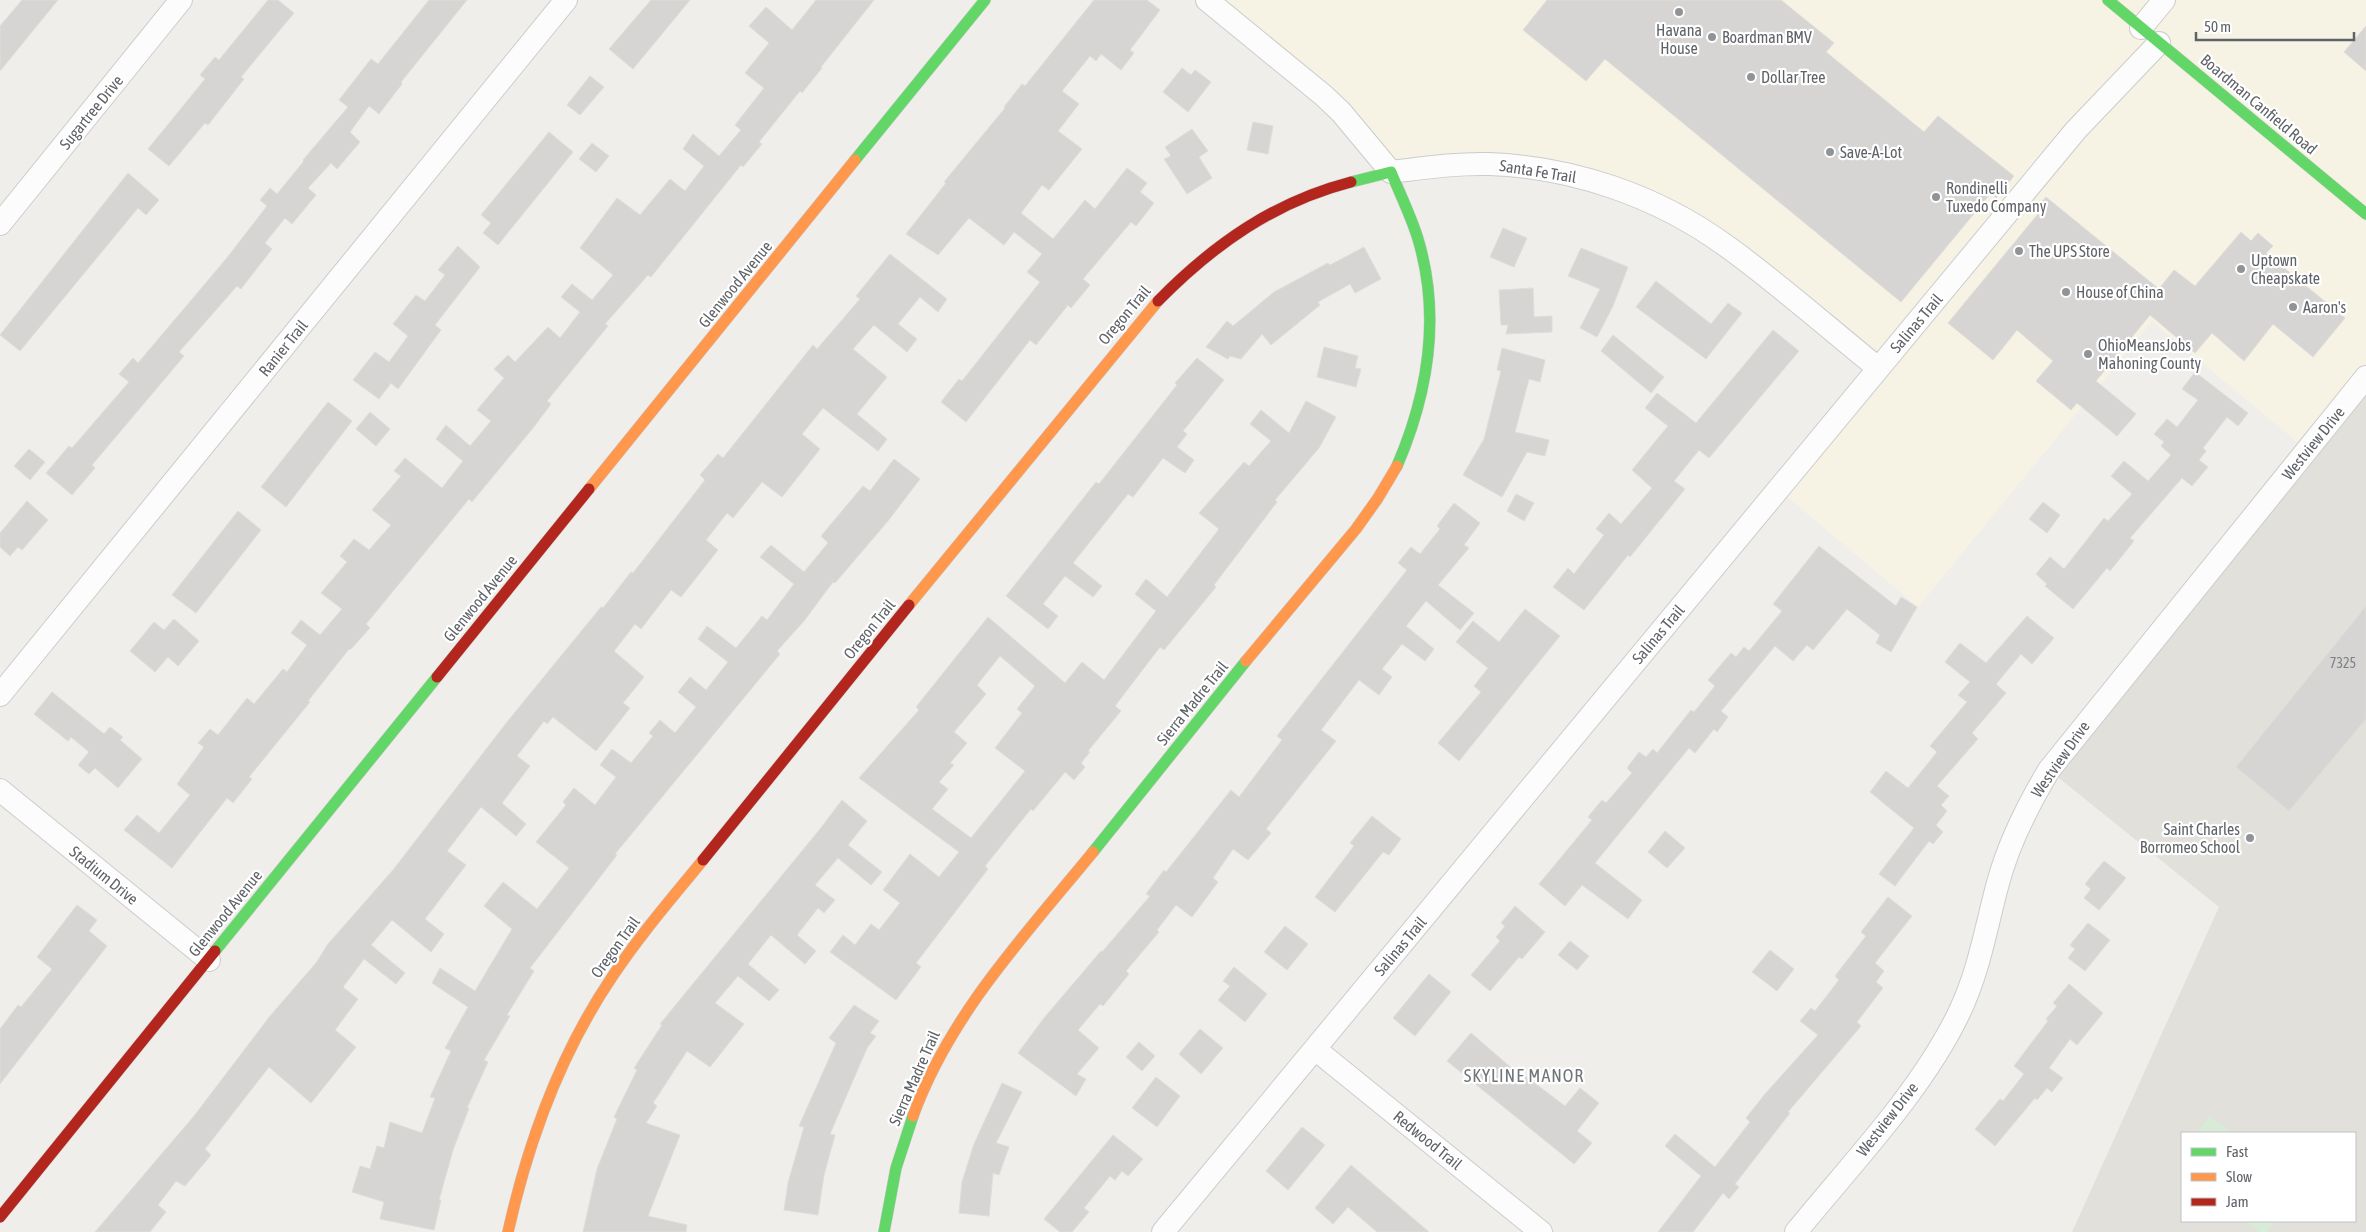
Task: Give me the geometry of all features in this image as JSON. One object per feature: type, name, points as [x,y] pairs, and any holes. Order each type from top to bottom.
[{"type":"street","name":"Sugartree Drive","points":[[0,224],[181,0]]},
{"type":"street","name":"Ranier Trail","points":[[0,696],[566,0]]},
{"type":"street","name":"Glenwood Avenue","points":[[0,1217],[985,0]]},
{"type":"street","points":[[1207,0],[1335,106],[1391,172]]},
{"type":"street","name":"Boardman Canfield Road","points":[[2108,0],[2366,214]]},
{"type":"street","points":[[2141,28],[2164,0]]},
{"type":"street","name":"Salinas Trail","points":[[1163,1232],[2076,130],[2159,43]]},
{"type":"street","name":"Santa Fe Trail","points":[[1391,172],[1459,164],[1515,166],[1574,175],[1635,195],[1680,217],[1725,245],[1878,368]]},
{"type":"street","name":"Oregon Trail","points":[[508,1232],[523,1167],[547,1100],[578,1034],[611,978],[649,927],[1139,321],[1185,273],[1211,251],[1247,227],[1309,194],[1391,172]]},
{"type":"street","name":"Sierra Madre Trail","points":[[884,1232],[897,1163],[913,1111],[940,1052],[955,1026],[977,995],[1305,588],[1357,528],[1380,495],[1398,463],[1414,426],[1425,391],[1430,356],[1431,318],[1428,280],[1421,248],[1391,172]]},
{"type":"street","name":"Westview Drive","points":[[1796,1232],[1904,1100],[1940,1049],[1959,1013],[1975,974],[1998,882],[2010,844],[2030,801],[2049,770],[2366,377]]},
{"type":"street","name":"Stadium Drive","points":[[0,790],[209,960]]},
{"type":"street","name":"Redwood Trail","points":[[1315,1049],[1541,1232]]},
{"type":"shaded area","points":[[1207,0],[2366,0],[2366,377],[2307,450],[2152,321],[1918,607],[1778,489],[1878,369],[1725,245],[1574,175],[1391,172]]},
{"type":"shaded area","name":"Saint Charles Borromeo School","points":[[2366,377],[2366,1232],[2072,1232],[2219,907],[2049,770]]},
{"type":"green space","points":[[2210,1116],[2230,1132],[2197,1132]]},
{"type":"green space","points":[[2246,1222],[2275,1222],[2266,1232],[2259,1232]]},
{"type":"building","points":[[22,0],[58,0],[0,71],[0,26]]},
{"type":"building","points":[[268,0],[278,0],[294,13],[241,77],[244,79],[208,125],[205,123],[169,166],[148,149],[205,79],[200,75],[215,57],[219,60]]},
{"type":"building","points":[[429,0],[467,0],[401,82],[402,84],[379,114],[369,106],[350,132],[360,142],[337,169],[331,163],[308,188],[316,195],[292,224],[285,218],[265,243],[272,249],[241,289],[237,286],[179,352],[184,356],[92,465],[95,468],[72,495],[46,473],[69,446],[72,448],[129,382],[119,374],[133,358],[138,363],[226,259],[267,206],[260,200],[270,188],[277,194],[348,107],[339,100],[371,59],[378,64]]},
{"type":"building","points":[[651,0],[690,0],[633,69],[609,49]]},
{"type":"building","points":[[816,0],[874,0],[802,93],[800,91],[759,142],[762,144],[743,167],[741,165],[651,277],[648,275],[605,324],[608,326],[547,401],[551,404],[533,428],[472,502],[469,499],[366,624],[370,628],[349,649],[308,701],[310,702],[249,777],[252,779],[233,803],[227,798],[172,868],[124,830],[137,815],[159,833],[190,795],[177,784],[204,747],[198,743],[210,729],[218,735],[247,698],[254,704],[283,669],[287,672],[307,645],[291,633],[301,620],[320,635],[342,609],[321,593],[347,562],[340,556],[354,539],[369,550],[391,525],[372,510],[401,476],[394,471],[405,458],[442,488],[463,461],[436,439],[446,425],[470,446],[491,421],[477,410],[504,378],[494,369],[508,355],[515,362],[548,327],[560,338],[580,312],[561,297],[572,284],[592,300],[613,275],[580,248],[617,198],[640,215],[670,179],[685,191],[704,166],[683,149],[693,134],[719,156],[741,130],[735,125],[764,88],[745,73],[769,43],[749,26],[766,7],[792,30]]},
{"type":"building","points":[[1094,0],[1147,0],[1160,10],[1130,50],[1134,53],[1121,70],[1101,54],[1096,61],[1090,56],[1062,91],[1079,104],[1058,131],[1082,149],[1049,190],[1042,185],[1021,213],[1053,239],[1085,200],[1095,209],[1127,168],[1147,183],[1140,192],[1154,203],[1136,226],[1131,222],[1083,279],[1090,285],[1071,308],[1068,305],[1036,345],[1030,340],[966,422],[941,402],[959,379],[962,381],[1040,282],[1027,272],[1042,254],[1014,232],[1004,245],[969,218],[938,255],[906,234],[946,183],[944,182],[1005,108],[1022,84],[1025,86]]},
{"type":"building","points":[[1547,0],[1781,0],[1834,43],[1826,52],[1924,132],[1938,116],[2014,176],[1996,198],[1991,193],[1901,302],[1605,59],[1586,81],[1523,30]]},
{"type":"building","points":[[2366,26],[2366,71],[2344,52]]},
{"type":"building","points":[[1182,68],[1191,75],[1195,70],[1211,82],[1188,112],[1163,92]]},
{"type":"building","points":[[590,76],[604,87],[580,115],[567,105]]},
{"type":"building","points":[[1253,122],[1273,126],[1268,154],[1247,150]]},
{"type":"building","points":[[1192,129],[1208,151],[1199,157],[1212,178],[1187,194],[1164,159],[1171,156],[1165,147]]},
{"type":"building","points":[[549,132],[573,152],[498,245],[483,233],[491,223],[481,215]]},
{"type":"building","points":[[592,143],[609,156],[596,172],[579,159]]},
{"type":"building","points":[[128,173],[159,200],[146,215],[138,208],[20,351],[0,335]]},
{"type":"building","points":[[2046,197],[2159,289],[2174,270],[2195,286],[2241,232],[2251,241],[2258,233],[2273,246],[2266,253],[2345,318],[2313,357],[2273,324],[2244,361],[2212,333],[2195,353],[2150,315],[2096,381],[2136,414],[2117,436],[2077,403],[2071,410],[2036,381],[2053,361],[2017,330],[1993,360],[1948,323],[2038,214],[2034,211]]},
{"type":"building","points":[[1503,228],[1527,238],[1514,267],[1490,257]]},
{"type":"building","points":[[458,246],[480,267],[435,325],[441,330],[398,389],[391,383],[379,399],[353,380],[375,352],[389,362],[408,336],[393,324],[416,295],[425,301],[445,275],[438,270]]},
{"type":"building","points":[[1364,247],[1381,279],[1355,293],[1350,284],[1318,302],[1320,305],[1271,345],[1262,334],[1241,359],[1230,356],[1228,359],[1206,347],[1227,321],[1233,326],[1274,292],[1328,263],[1330,265]]},
{"type":"building","points":[[1581,248],[1628,267],[1613,306],[1597,337],[1580,328],[1600,289],[1568,276]]},
{"type":"building","points":[[890,254],[947,299],[938,312],[920,297],[898,324],[917,339],[907,352],[874,325],[853,349],[887,377],[857,414],[887,439],[878,451],[823,408],[802,434],[820,449],[782,497],[762,482],[733,518],[727,513],[706,540],[718,550],[681,597],[671,590],[641,629],[635,624],[614,651],[644,677],[623,703],[630,708],[596,751],[553,717],[547,724],[544,721],[517,756],[530,766],[502,803],[526,824],[516,836],[481,807],[447,851],[466,865],[425,919],[444,934],[431,952],[392,920],[371,945],[405,973],[396,984],[364,959],[343,987],[358,999],[335,1030],[356,1047],[311,1103],[269,1067],[205,1149],[211,1155],[185,1186],[176,1181],[158,1205],[166,1212],[150,1232],[95,1232],[194,1116],[270,1016],[316,963],[328,944],[393,870],[507,722],[601,607],[603,608],[631,572],[633,573],[705,480],[700,475],[718,454],[723,458],[813,345],[817,349],[860,299],[856,296]]},
{"type":"building","points":[[1656,281],[1711,324],[1728,303],[1742,313],[1706,359],[1636,307]]},
{"type":"building","points":[[1533,288],[1534,317],[1552,316],[1552,332],[1506,334],[1508,325],[1501,325],[1499,290]]},
{"type":"building","points":[[1773,330],[1799,351],[1709,458],[1699,450],[1674,481],[1685,489],[1630,557],[1628,555],[1584,610],[1553,587],[1568,568],[1574,574],[1604,535],[1596,529],[1609,513],[1621,524],[1652,488],[1632,470],[1668,426],[1645,408],[1657,393],[1696,423]]},
{"type":"building","points":[[1613,335],[1664,377],[1651,393],[1601,351]]},
{"type":"building","points":[[1324,347],[1358,356],[1355,368],[1361,369],[1356,387],[1317,377]]},
{"type":"building","points":[[1502,348],[1545,360],[1540,382],[1529,379],[1515,432],[1549,440],[1545,456],[1527,452],[1502,497],[1463,475],[1484,439],[1501,371],[1497,370]]},
{"type":"building","points":[[1197,358],[1224,380],[1183,431],[1187,434],[1177,447],[1194,460],[1185,473],[1163,458],[1133,497],[1128,494],[1073,563],[1102,586],[1093,597],[1065,576],[1043,604],[1058,616],[1048,629],[1006,596],[1096,482],[1099,484],[1177,385],[1175,383]]},
{"type":"building","points":[[2195,372],[2248,413],[2238,426],[2227,417],[2203,448],[2206,451],[2199,460],[2208,467],[2192,486],[2182,478],[2130,538],[2134,541],[2110,571],[2107,568],[2073,609],[2045,586],[2047,584],[2036,574],[2050,557],[2064,569],[2104,518],[2108,521],[2132,494],[2111,476],[2124,461],[2148,481],[2171,455],[2161,446],[2164,442],[2154,434],[2167,419],[2177,427],[2198,400],[2182,389]]},
{"type":"building","points":[[1306,401],[1336,417],[1319,448],[1275,500],[1277,502],[1214,585],[1216,587],[1164,650],[1160,647],[1115,706],[1121,711],[1088,751],[1090,752],[1081,763],[1085,767],[1074,780],[1065,772],[1033,811],[1031,809],[985,866],[988,869],[916,963],[921,967],[896,1000],[830,952],[843,935],[855,945],[871,924],[879,930],[900,903],[883,890],[910,854],[939,877],[959,852],[859,778],[919,710],[916,707],[988,617],[1065,683],[1082,662],[1104,680],[1156,611],[1135,594],[1146,579],[1167,597],[1219,529],[1199,513],[1244,462],[1249,466],[1271,441],[1250,424],[1261,410],[1289,433]],"holes":[[[1000,656],[1035,686],[1017,709],[1022,713],[995,748],[1025,771],[971,838],[932,809],[948,789],[939,782],[954,765],[950,763],[967,743],[954,732],[986,694],[977,685]]]},
{"type":"building","points":[[328,402],[352,421],[286,507],[261,487]]},
{"type":"building","points":[[370,412],[390,429],[376,446],[356,429]]},
{"type":"building","points":[[29,449],[45,462],[30,480],[14,466]]},
{"type":"building","points":[[894,459],[920,479],[888,521],[835,583],[833,582],[804,621],[777,651],[780,654],[615,854],[617,855],[530,968],[534,971],[507,1015],[510,1016],[484,1060],[488,1062],[467,1108],[469,1108],[453,1150],[439,1200],[441,1200],[434,1230],[380,1219],[384,1202],[352,1192],[360,1166],[370,1169],[377,1146],[384,1148],[390,1122],[422,1133],[435,1098],[430,1097],[451,1051],[445,1048],[468,1007],[432,983],[440,968],[475,991],[512,929],[484,906],[503,882],[537,909],[569,868],[536,842],[566,805],[563,802],[574,788],[595,805],[616,777],[600,765],[612,749],[631,763],[653,736],[649,733],[660,720],[675,733],[696,707],[678,692],[690,677],[706,690],[728,662],[698,639],[707,626],[736,648],[762,616],[767,620],[794,584],[760,557],[771,545],[804,572],[828,543],[821,536],[863,486],[870,491]]},
{"type":"building","points":[[1516,494],[1534,503],[1524,521],[1507,511]]},
{"type":"building","points":[[27,501],[48,520],[22,550],[18,547],[10,556],[0,547],[0,533]]},
{"type":"building","points":[[2043,502],[2060,515],[2047,533],[2029,519]]},
{"type":"building","points":[[1454,503],[1480,523],[1464,545],[1469,548],[1438,585],[1474,613],[1460,630],[1426,601],[1406,626],[1434,649],[1425,661],[1402,644],[1382,669],[1392,677],[1379,695],[1359,680],[1321,730],[1336,741],[1266,829],[1271,833],[1248,860],[1233,849],[1213,878],[1218,882],[1192,917],[1176,905],[1157,930],[1159,932],[1126,971],[1129,974],[1103,1006],[1100,1004],[1078,1030],[1099,1048],[1077,1074],[1086,1079],[1076,1096],[1018,1053],[1044,1018],[1150,896],[1146,894],[1164,870],[1166,872],[1231,790],[1239,797],[1282,740],[1277,736],[1407,570],[1398,563],[1411,547],[1420,554],[1440,529],[1437,526]]},
{"type":"building","points":[[238,511],[261,530],[196,613],[172,595]]},
{"type":"building","points":[[1819,546],[1896,606],[1901,597],[1917,607],[1891,652],[1876,643],[1880,635],[1847,609],[1813,650],[1807,645],[1793,661],[1775,646],[1721,711],[1728,717],[1717,732],[1714,729],[1695,753],[1689,748],[1595,863],[1642,900],[1628,919],[1582,885],[1565,906],[1539,884],[1592,820],[1588,817],[1602,800],[1606,803],[1632,773],[1627,768],[1639,752],[1646,757],[1653,749],[1657,753],[1691,710],[1694,712],[1715,686],[1708,680],[1731,653],[1736,657],[1744,647],[1749,651],[1782,611],[1773,604]]},
{"type":"building","points":[[2366,606],[2366,719],[2289,811],[2236,767]]},
{"type":"building","points":[[1525,609],[1560,636],[1459,761],[1438,743],[1481,692],[1474,686],[1488,668],[1456,642],[1473,621],[1499,642]]},
{"type":"building","points":[[2027,616],[2054,638],[2032,664],[2021,654],[1996,684],[2006,693],[1972,733],[1978,739],[1937,786],[1949,796],[1941,805],[1947,811],[1936,825],[1943,832],[1933,844],[1929,841],[1895,886],[1879,874],[1914,828],[1870,792],[1886,771],[1908,788],[1937,752],[1930,746],[1967,702],[1958,695],[1970,682],[1945,662],[1960,643],[1986,663]]},
{"type":"building","points":[[174,619],[199,641],[178,666],[168,657],[155,672],[130,651],[154,622],[164,630]]},
{"type":"building","points":[[52,692],[104,734],[110,727],[123,737],[120,740],[142,759],[118,788],[95,768],[89,774],[78,765],[89,752],[71,737],[68,741],[34,714]]},
{"type":"building","points":[[842,800],[867,821],[848,845],[882,872],[871,885],[838,858],[815,885],[835,900],[824,913],[818,908],[797,935],[816,951],[805,964],[771,935],[748,964],[779,990],[769,1001],[738,976],[715,1003],[744,1024],[710,1067],[687,1051],[653,1103],[657,1106],[646,1123],[680,1135],[648,1216],[687,1225],[686,1232],[583,1232],[597,1169],[617,1119],[614,1117],[637,1070],[634,1068],[662,1025],[660,1024]]},
{"type":"building","points":[[1372,816],[1401,839],[1389,855],[1383,852],[1335,912],[1315,897],[1354,846],[1350,843]]},
{"type":"building","points":[[1665,831],[1685,848],[1667,868],[1648,852]]},
{"type":"building","points":[[2104,861],[2126,878],[2099,910],[2084,898],[2091,889],[2085,884]]},
{"type":"building","points":[[1888,897],[1912,916],[1875,963],[1884,971],[1876,982],[1883,988],[1857,1022],[1861,1026],[1788,1112],[1790,1113],[1735,1184],[1739,1187],[1729,1199],[1723,1193],[1693,1232],[1658,1232],[1701,1176],[1665,1146],[1675,1134],[1715,1167],[1750,1122],[1746,1118],[1818,1035],[1800,1021],[1811,1008],[1815,1011],[1839,980],[1835,976],[1866,936],[1861,932]]},
{"type":"building","points":[[77,905],[97,920],[89,931],[107,946],[0,1084],[0,1029],[18,1005],[21,1007],[52,969],[37,957]]},
{"type":"building","points":[[1515,906],[1545,932],[1522,959],[1519,957],[1490,991],[1471,975],[1500,941],[1496,937],[1505,926],[1501,923]]},
{"type":"building","points":[[2088,923],[2110,940],[2085,971],[2068,958],[2075,949],[2070,945]]},
{"type":"building","points":[[1285,926],[1308,944],[1287,970],[1264,952]]},
{"type":"building","points":[[1570,941],[1589,956],[1577,970],[1558,955]]},
{"type":"building","points":[[1770,950],[1794,969],[1777,991],[1752,972]]},
{"type":"building","points":[[1234,967],[1267,994],[1245,1022],[1218,1000],[1230,986],[1223,981]]},
{"type":"building","points":[[1429,974],[1451,992],[1415,1036],[1393,1018]]},
{"type":"building","points":[[2069,984],[2103,1013],[2077,1045],[2070,1039],[2049,1068],[2063,1078],[2052,1092],[2047,1088],[2037,1100],[2035,1098],[1995,1146],[1975,1129],[2000,1099],[2003,1101],[2024,1074],[2014,1066],[2048,1021],[2046,1019],[2057,1006],[2053,1003]]},
{"type":"building","points":[[854,1005],[879,1021],[870,1033],[876,1036],[867,1048],[830,1134],[835,1135],[824,1175],[818,1215],[784,1210],[788,1183],[804,1127],[799,1126],[836,1043],[829,1038]]},
{"type":"building","points":[[1200,1029],[1223,1048],[1201,1074],[1179,1054]]},
{"type":"building","points":[[1471,1033],[1515,1071],[1516,1069],[1565,1106],[1580,1088],[1599,1103],[1577,1131],[1592,1143],[1574,1164],[1447,1061]]},
{"type":"building","points":[[1139,1042],[1155,1056],[1142,1071],[1126,1057]]},
{"type":"building","points":[[1156,1077],[1180,1096],[1157,1127],[1132,1108]]},
{"type":"building","points":[[1002,1083],[1022,1092],[996,1143],[1009,1147],[999,1175],[993,1173],[989,1216],[959,1213],[962,1182],[974,1144]]},
{"type":"building","points":[[1302,1127],[1325,1145],[1288,1190],[1266,1171]]},
{"type":"building","points":[[1113,1135],[1143,1159],[1128,1176],[1122,1171],[1115,1180],[1110,1176],[1084,1208],[1089,1212],[1072,1232],[1060,1232],[1044,1219]]},
{"type":"building","points":[[1351,1165],[1429,1232],[1377,1232],[1348,1207],[1333,1224],[1315,1208]]},
{"type":"traffic: fast","points":[[855,160],[985,0]]},
{"type":"traffic: fast","points":[[2108,0],[2366,214]]},
{"type":"traffic: fast","points":[[1351,182],[1391,172],[1409,213],[1425,268],[1429,297],[1430,326],[1428,354],[1417,411],[1397,466]]},
{"type":"traffic: fast","points":[[1093,852],[1246,661]]},
{"type":"traffic: fast","points":[[215,951],[437,677]]},
{"type":"traffic: fast","points":[[884,1232],[896,1168],[913,1116]]},
{"type":"traffic: slow","points":[[589,489],[855,160]]},
{"type":"traffic: slow","points":[[909,605],[1158,301]]},
{"type":"traffic: slow","points":[[1246,661],[1356,529],[1378,498],[1397,466]]},
{"type":"traffic: slow","points":[[913,1116],[947,1043],[969,1009],[1016,945],[1093,852]]},
{"type":"traffic: slow","points":[[508,1232],[525,1165],[548,1100],[593,1006],[633,947],[703,860]]},
{"type":"traffic: jam","points":[[1158,301],[1201,261],[1223,244],[1271,213],[1296,201],[1351,182]]},
{"type":"traffic: jam","points":[[437,677],[589,489]]},
{"type":"traffic: jam","points":[[703,860],[909,605]]},
{"type":"traffic: jam","points":[[0,1217],[215,951]]},
{"type":"place","name":"Havana House","points":[[1679,12]]},
{"type":"place","name":"Boardman BMV","points":[[1712,37]]},
{"type":"place","name":"Dollar Tree","points":[[1751,77]]},
{"type":"place","name":"Save-A-Lot","points":[[1830,152]]},
{"type":"place","name":"Rondinelli Tuxedo Company","points":[[1936,197]]},
{"type":"place","name":"The UPS Store","points":[[2019,251]]},
{"type":"place","name":"Uptown Cheapskate","points":[[2241,269]]},
{"type":"place","name":"House of China","points":[[2066,292]]},
{"type":"place","name":"Aaron's","points":[[2293,307]]},
{"type":"place","name":"OhioMeansJobs Mahoning County","points":[[2088,354]]},
{"type":"place","name":"Saint Charles Borromeo School","points":[[2250,838]]},
{"type":"district","name":"SKYLINE MANOR","points":[[1524,1075]]}]
